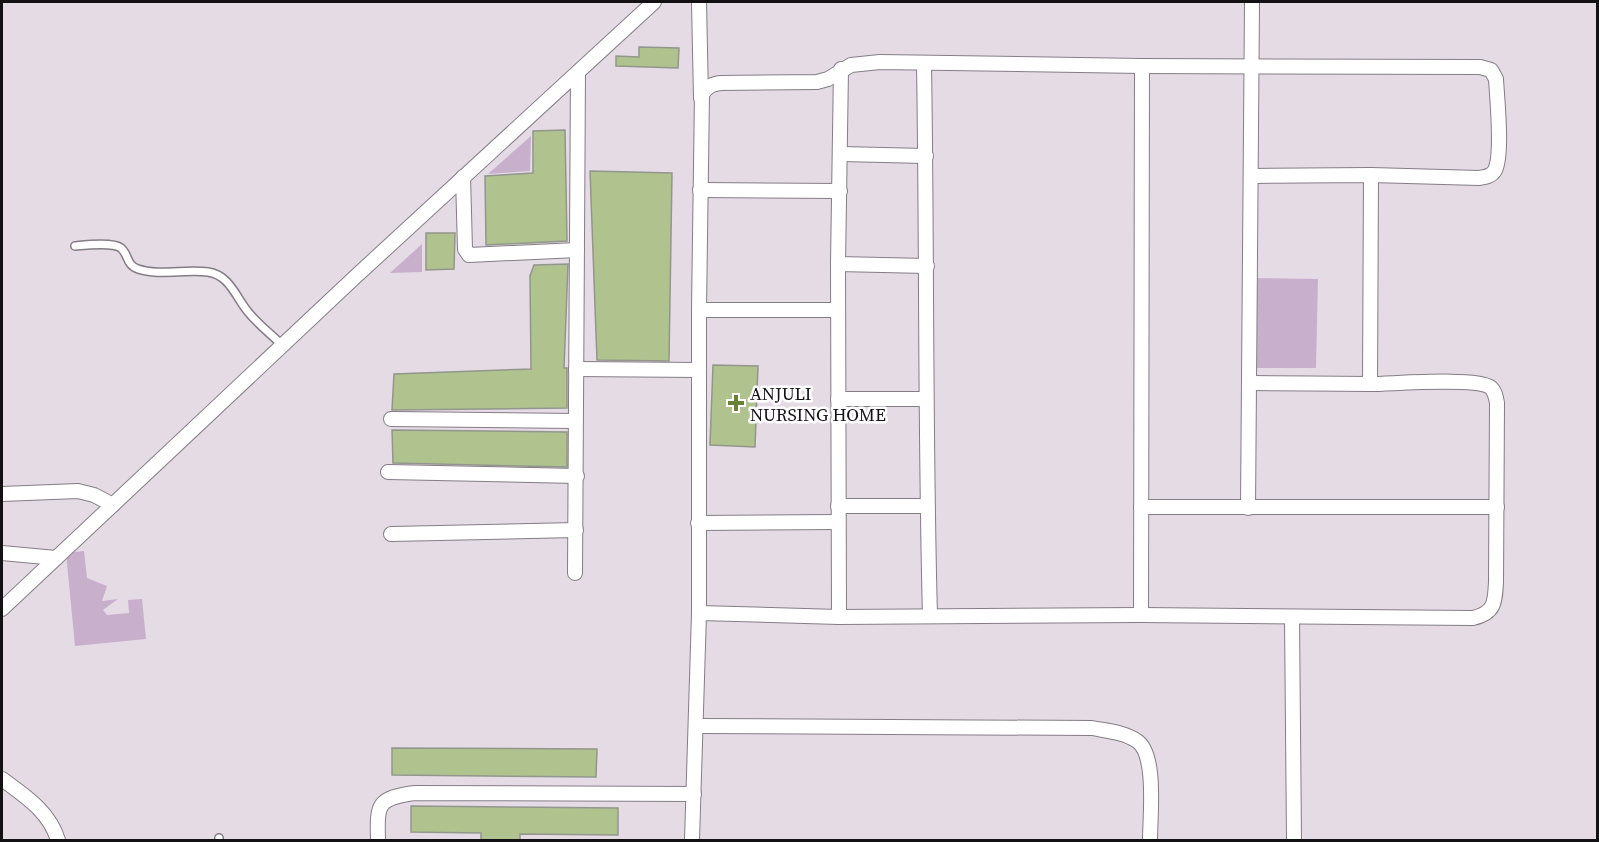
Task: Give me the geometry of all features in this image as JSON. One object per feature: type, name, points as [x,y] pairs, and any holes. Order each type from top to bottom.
[{"type":"street","points":[[2,609],[463,177],[654,2]]},
{"type":"street","points":[[699,2],[702,124]]},
{"type":"street","points":[[1248,508],[1252,2]]},
{"type":"street","points":[[692,840],[699,614],[702,94],[711,84],[721,82],[817,82],[828,79],[851,65],[866,63],[1480,67],[1491,70],[1496,80],[1497,162],[1495,171],[1490,176],[1479,178],[1371,175],[1251,176]]},
{"type":"street","points":[[924,64],[927,506],[930,616]]},
{"type":"street","points":[[1141,615],[1142,66]]},
{"type":"street","points":[[839,617],[837,522],[841,69]]},
{"type":"street","points":[[575,573],[578,72]]},
{"type":"street","points":[[841,154],[926,156]]},
{"type":"street","points":[[1370,384],[1371,175]]},
{"type":"street","points":[[463,177],[465,249],[469,255],[577,250]]},
{"type":"street","points":[[700,190],[840,191]]},
{"type":"street","points":[[838,264],[927,266]]},
{"type":"street","points":[[699,310],[838,310]]},
{"type":"street","points":[[576,369],[699,370]]},
{"type":"street","points":[[699,614],[839,617],[1141,615],[1473,618],[1486,615],[1491,610],[1495,597],[1497,403],[1490,387],[1460,382],[1370,384],[1250,382]]},
{"type":"street","points":[[838,399],[926,399]]},
{"type":"street","points":[[391,419],[575,421]]},
{"type":"street","points":[[388,472],[577,476]]},
{"type":"street","points":[[2,494],[78,491],[94,495],[113,505]]},
{"type":"street","points":[[838,506],[927,506]]},
{"type":"street","points":[[1141,507],[1497,507]]},
{"type":"street","points":[[698,523],[837,522]]},
{"type":"street","points":[[391,534],[576,530]]},
{"type":"street","points":[[2,553],[56,558]]},
{"type":"street","points":[[1292,618],[1294,840]]},
{"type":"street","points":[[696,726],[1092,728],[1120,734],[1137,741],[1145,748],[1150,764],[1150,840]]},
{"type":"street","points":[[2,779],[45,813],[58,840]]},
{"type":"street","points":[[378,840],[379,807],[386,800],[399,795],[415,793],[694,794]]},
{"type":"lane","points":[[75,246],[118,246],[130,264],[141,270],[205,272],[219,276],[230,285],[250,314],[283,346]]},
{"type":"shaded area","points":[[531,136],[530,171],[488,174]]},
{"type":"shaded area","points":[[422,244],[422,272],[390,273]]},
{"type":"shaded area","points":[[1250,278],[1318,279],[1316,368],[1251,368]]},
{"type":"shaded area","points":[[84,551],[87,578],[107,586],[102,601],[118,599],[103,610],[107,615],[129,613],[128,600],[142,599],[146,639],[75,646],[66,553]]},
{"type":"building","points":[[639,47],[679,48],[678,68],[616,66],[616,56],[639,57]]},
{"type":"building","points":[[565,130],[567,241],[486,245],[485,176],[533,173],[533,131]]},
{"type":"building","points":[[590,171],[672,173],[669,361],[597,360]]},
{"type":"building","points":[[426,233],[455,233],[454,269],[426,270]]},
{"type":"building","points":[[568,264],[564,368],[567,368],[567,408],[392,410],[394,374],[531,369],[530,276],[534,265]]},
{"type":"building","points":[[713,365],[758,366],[755,447],[710,445]]},
{"type":"building","points":[[392,430],[567,432],[567,467],[393,463]]},
{"type":"building","points":[[392,748],[597,749],[596,777],[392,775]]},
{"type":"building","points":[[411,806],[618,808],[618,835],[520,834],[520,840],[481,840],[481,833],[411,832]]},
{"type":"place","name":"ANJULI NURSING HOME","points":[[736,403]]}]
